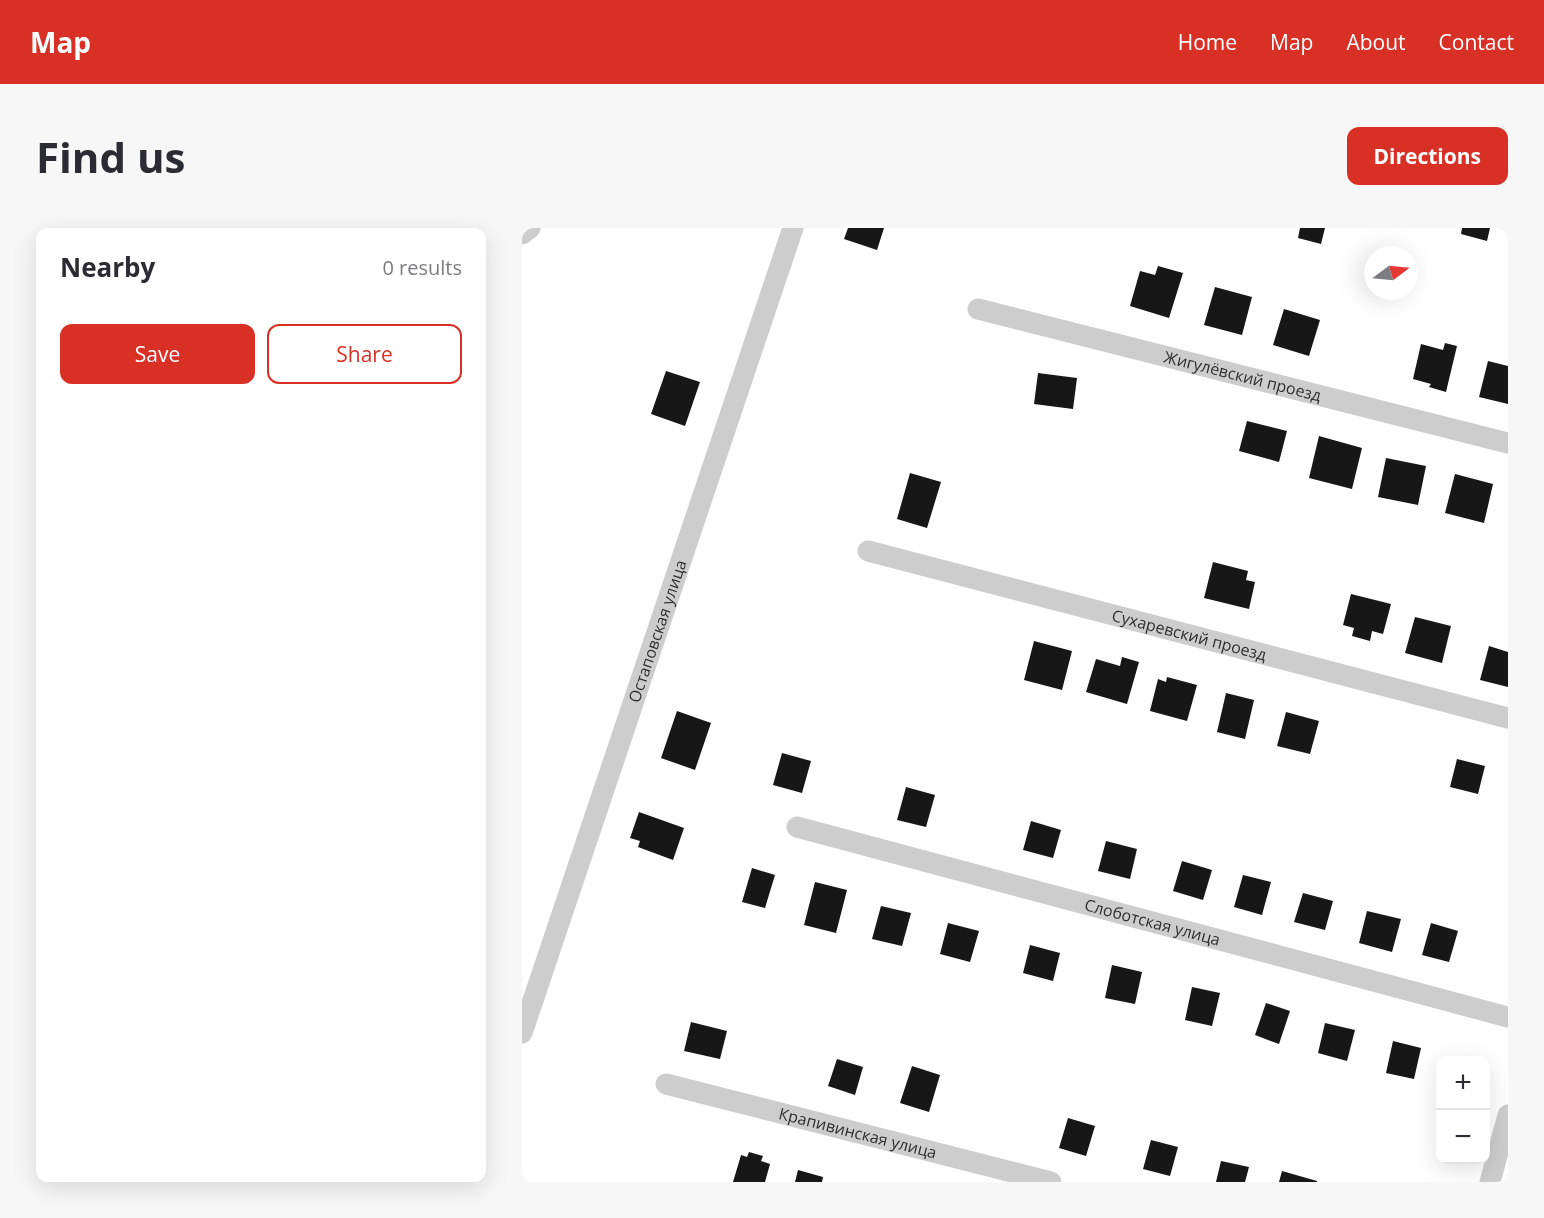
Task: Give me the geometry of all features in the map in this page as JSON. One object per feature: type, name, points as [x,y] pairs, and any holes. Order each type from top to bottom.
[{"type":"street","points":[[522,234],[530,228]]},
{"type":"street","name":"Остаповская улица","points":[[522,1033],[793,228]]},
{"type":"street","name":"Жигулёвский проезд","points":[[978,309],[1508,443]]},
{"type":"street","name":"Сухаревский проезд","points":[[868,551],[1508,718]]},
{"type":"street","name":"Слоботская улица","points":[[797,827],[1508,1017]]},
{"type":"street","name":"Крапивинская улица","points":[[666,1084],[1051,1182]]},
{"type":"street","points":[[1490,1182],[1508,1115]]},
{"type":"building","points":[[848,228],[884,228],[877,250],[844,239]]},
{"type":"building","points":[[1300,228],[1325,228],[1321,244],[1298,238]]},
{"type":"building","points":[[1462,228],[1490,228],[1487,241],[1461,234]]},
{"type":"building","points":[[1158,266],[1183,273],[1169,318],[1130,306],[1140,271],[1155,275]]},
{"type":"building","points":[[1215,287],[1252,297],[1242,335],[1204,325]]},
{"type":"building","points":[[1284,309],[1320,320],[1309,356],[1273,345]]},
{"type":"building","points":[[1445,343],[1457,346],[1446,392],[1429,387],[1431,384],[1413,379],[1421,344],[1443,350]]},
{"type":"building","points":[[1488,361],[1508,366],[1508,404],[1479,397]]},
{"type":"building","points":[[666,371],[700,382],[685,426],[651,414]]},
{"type":"building","points":[[1038,373],[1077,378],[1073,409],[1034,404]]},
{"type":"building","points":[[1247,421],[1287,431],[1279,462],[1239,451]]},
{"type":"building","points":[[1319,436],[1362,448],[1352,489],[1309,478]]},
{"type":"building","points":[[1386,458],[1426,466],[1418,505],[1378,497]]},
{"type":"building","points":[[910,473],[941,482],[927,528],[897,519]]},
{"type":"building","points":[[1455,474],[1493,484],[1484,523],[1445,513]]},
{"type":"building","points":[[1213,562],[1248,571],[1246,580],[1255,582],[1249,609],[1204,598]]},
{"type":"building","points":[[1351,594],[1391,604],[1383,634],[1372,631],[1370,641],[1352,636],[1354,628],[1343,625]]},
{"type":"building","points":[[1415,617],[1451,626],[1442,663],[1405,653]]},
{"type":"building","points":[[1034,641],[1072,651],[1062,690],[1024,680]]},
{"type":"building","points":[[1489,646],[1508,652],[1508,687],[1480,680]]},
{"type":"building","points":[[1122,657],[1139,662],[1127,704],[1086,692],[1096,659],[1120,666]]},
{"type":"building","points":[[1167,677],[1197,685],[1187,721],[1150,711],[1158,679],[1166,682]]},
{"type":"building","points":[[1226,693],[1254,700],[1245,739],[1217,732]]},
{"type":"building","points":[[677,711],[711,723],[695,770],[661,758]]},
{"type":"building","points":[[1286,712],[1319,721],[1310,754],[1277,746]]},
{"type":"building","points":[[782,753],[811,761],[802,793],[773,785]]},
{"type":"building","points":[[1457,759],[1485,766],[1478,794],[1450,787]]},
{"type":"building","points":[[906,787],[935,795],[926,827],[897,820]]},
{"type":"building","points":[[639,812],[684,828],[673,860],[638,847],[640,841],[630,838]]},
{"type":"building","points":[[1031,821],[1061,830],[1053,858],[1023,850]]},
{"type":"building","points":[[1106,841],[1137,849],[1130,879],[1098,871]]},
{"type":"building","points":[[1182,861],[1212,870],[1203,900],[1173,891]]},
{"type":"building","points":[[752,868],[775,875],[765,908],[742,902]]},
{"type":"building","points":[[1243,875],[1271,882],[1262,915],[1234,907]]},
{"type":"building","points":[[815,882],[847,890],[836,933],[804,925]]},
{"type":"building","points":[[1303,893],[1333,901],[1325,930],[1294,922]]},
{"type":"building","points":[[881,906],[911,913],[902,946],[872,939]]},
{"type":"building","points":[[1367,911],[1401,919],[1392,952],[1359,943]]},
{"type":"building","points":[[948,923],[979,931],[970,962],[940,954]]},
{"type":"building","points":[[1431,923],[1458,931],[1449,962],[1422,955]]},
{"type":"building","points":[[1030,945],[1060,953],[1053,981],[1023,973]]},
{"type":"building","points":[[1112,965],[1142,972],[1135,1004],[1105,998]]},
{"type":"building","points":[[1192,987],[1220,993],[1212,1026],[1185,1020]]},
{"type":"building","points":[[1266,1003],[1290,1011],[1279,1044],[1255,1035]]},
{"type":"building","points":[[691,1022],[727,1031],[720,1059],[684,1051]]},
{"type":"building","points":[[1325,1023],[1355,1030],[1347,1061],[1318,1053]]},
{"type":"building","points":[[1393,1041],[1421,1048],[1414,1079],[1386,1073]]},
{"type":"building","points":[[837,1059],[863,1067],[855,1095],[828,1086]]},
{"type":"building","points":[[912,1066],[940,1075],[929,1112],[900,1103]]},
{"type":"building","points":[[1068,1118],[1095,1126],[1086,1156],[1059,1148]]},
{"type":"building","points":[[1151,1140],[1178,1147],[1170,1176],[1143,1169]]},
{"type":"building","points":[[749,1152],[763,1156],[761,1161],[770,1164],[765,1182],[733,1182],[741,1155],[747,1157]]},
{"type":"building","points":[[1221,1161],[1249,1167],[1245,1182],[1216,1182]]},
{"type":"building","points":[[798,1170],[823,1177],[822,1182],[795,1182]]},
{"type":"building","points":[[1282,1171],[1317,1181],[1317,1182],[1279,1182]]}]
